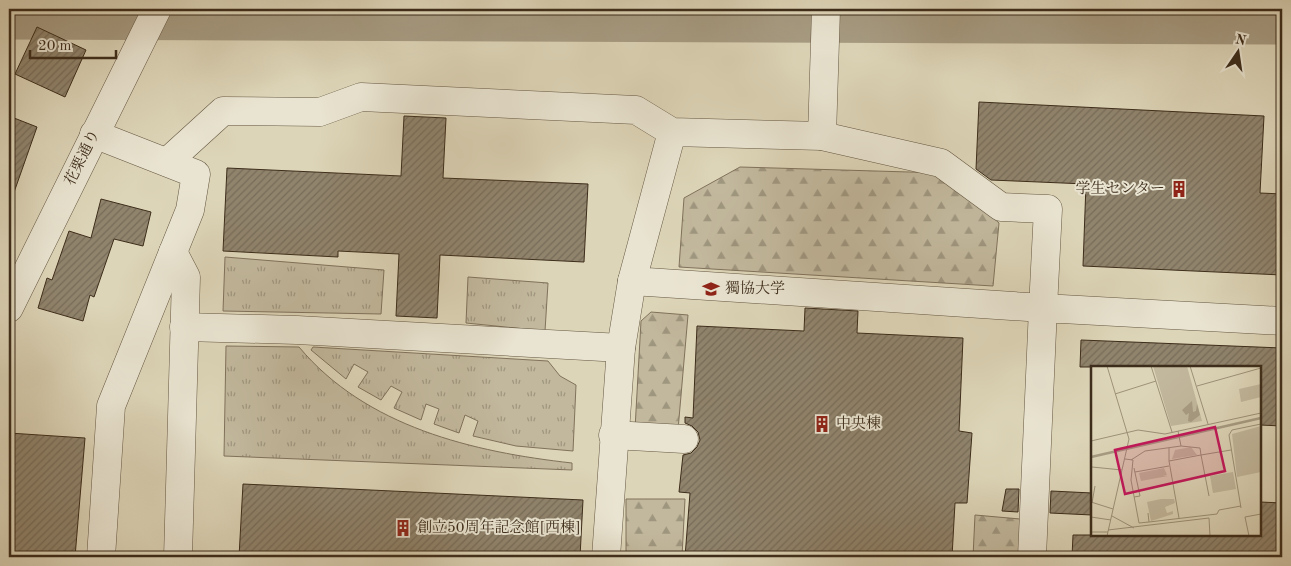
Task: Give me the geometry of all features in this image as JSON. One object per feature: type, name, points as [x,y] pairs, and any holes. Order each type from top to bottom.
[{"type":"street","points":[[822,136],[826,9]]},
{"type":"street","name":"花栗通り","points":[[9,308],[19,263],[94,134],[152,19]]},
{"type":"street","points":[[167,162],[223,111],[320,112],[361,97],[636,110],[672,132],[822,136],[942,163],[1001,207],[1048,209],[1032,557]]},
{"type":"street","points":[[606,557],[613,436],[621,348],[632,281],[672,132]]},
{"type":"street","points":[[94,134],[196,174],[190,210],[112,406],[101,557]]},
{"type":"street","points":[[173,252],[186,277],[178,557]]},
{"type":"street","points":[[632,281],[1282,322]]},
{"type":"street","points":[[184,327],[297,330],[621,348]]},
{"type":"street","points":[[613,436],[684,438]]},
{"type":"green space","points":[[740,167],[943,173],[999,223],[993,286],[679,267],[684,198]]},
{"type":"green space","points":[[225,257],[384,270],[381,314],[223,311]]},
{"type":"green space","points":[[468,277],[548,283],[545,331],[466,323]]},
{"type":"green space","points":[[651,312],[688,315],[678,430],[635,429],[641,321]]},
{"type":"green space","points":[[226,346],[299,347],[326,375],[356,397],[389,416],[424,431],[460,443],[535,458],[572,463],[572,470],[224,456]]},
{"type":"green space","points":[[313,347],[548,361],[560,376],[576,385],[573,451],[516,446],[473,436],[478,421],[465,415],[459,433],[434,424],[439,409],[426,404],[421,420],[394,408],[402,392],[391,386],[381,400],[358,387],[368,372],[354,364],[346,379],[311,350]]},
{"type":"green space","points":[[626,499],[685,499],[682,557],[626,557]]},
{"type":"green space","points":[[975,515],[1020,519],[1019,557],[973,557]]},
{"type":"building","points":[[37,27],[86,50],[65,97],[15,74]]},
{"type":"building","name":"学生センター","points":[[979,102],[1264,116],[1260,193],[1282,194],[1282,275],[1083,266],[1086,184],[991,180],[976,169]]},
{"type":"building","points":[[9,116],[37,127],[12,198],[9,197]]},
{"type":"building","points":[[404,116],[446,118],[443,178],[588,184],[584,262],[440,255],[437,318],[396,316],[399,254],[338,251],[338,257],[223,251],[227,168],[401,176]]},
{"type":"building","points":[[101,199],[151,212],[143,246],[114,239],[94,297],[90,295],[83,321],[38,308],[47,278],[52,280],[69,231],[91,238]]},
{"type":"building","name":"中央棟","points":[[805,308],[858,311],[857,333],[963,338],[959,431],[972,433],[967,503],[955,503],[952,557],[685,557],[690,493],[679,492],[683,455],[691,453],[697,447],[700,440],[698,432],[692,426],[685,423],[685,417],[693,418],[697,326],[804,331]]},
{"type":"building","points":[[1081,340],[1282,348],[1282,426],[1261,425],[1261,366],[1080,367]]},
{"type":"building","points":[[9,433],[85,438],[75,557],[9,557]]},
{"type":"building","name":"創立50周年記念館[西棟]","points":[[243,484],[583,500],[580,557],[239,557]]},
{"type":"building","points":[[1006,489],[1019,489],[1018,512],[1002,511]]},
{"type":"building","points":[[1051,491],[1091,493],[1091,515],[1050,513]]},
{"type":"building","points":[[1261,502],[1282,503],[1282,557],[1072,557],[1073,535],[1261,536]]},
{"type":"waterway","points":[[9,14],[1282,19]]},
{"type":"place","name":"学生センター","points":[[1179,189]]},
{"type":"place","name":"獨協大学","points":[[711,289]]},
{"type":"place","name":"中央棟","points":[[822,424]]},
{"type":"place","name":"創立50周年記念館[西棟]","points":[[403,528]]}]
